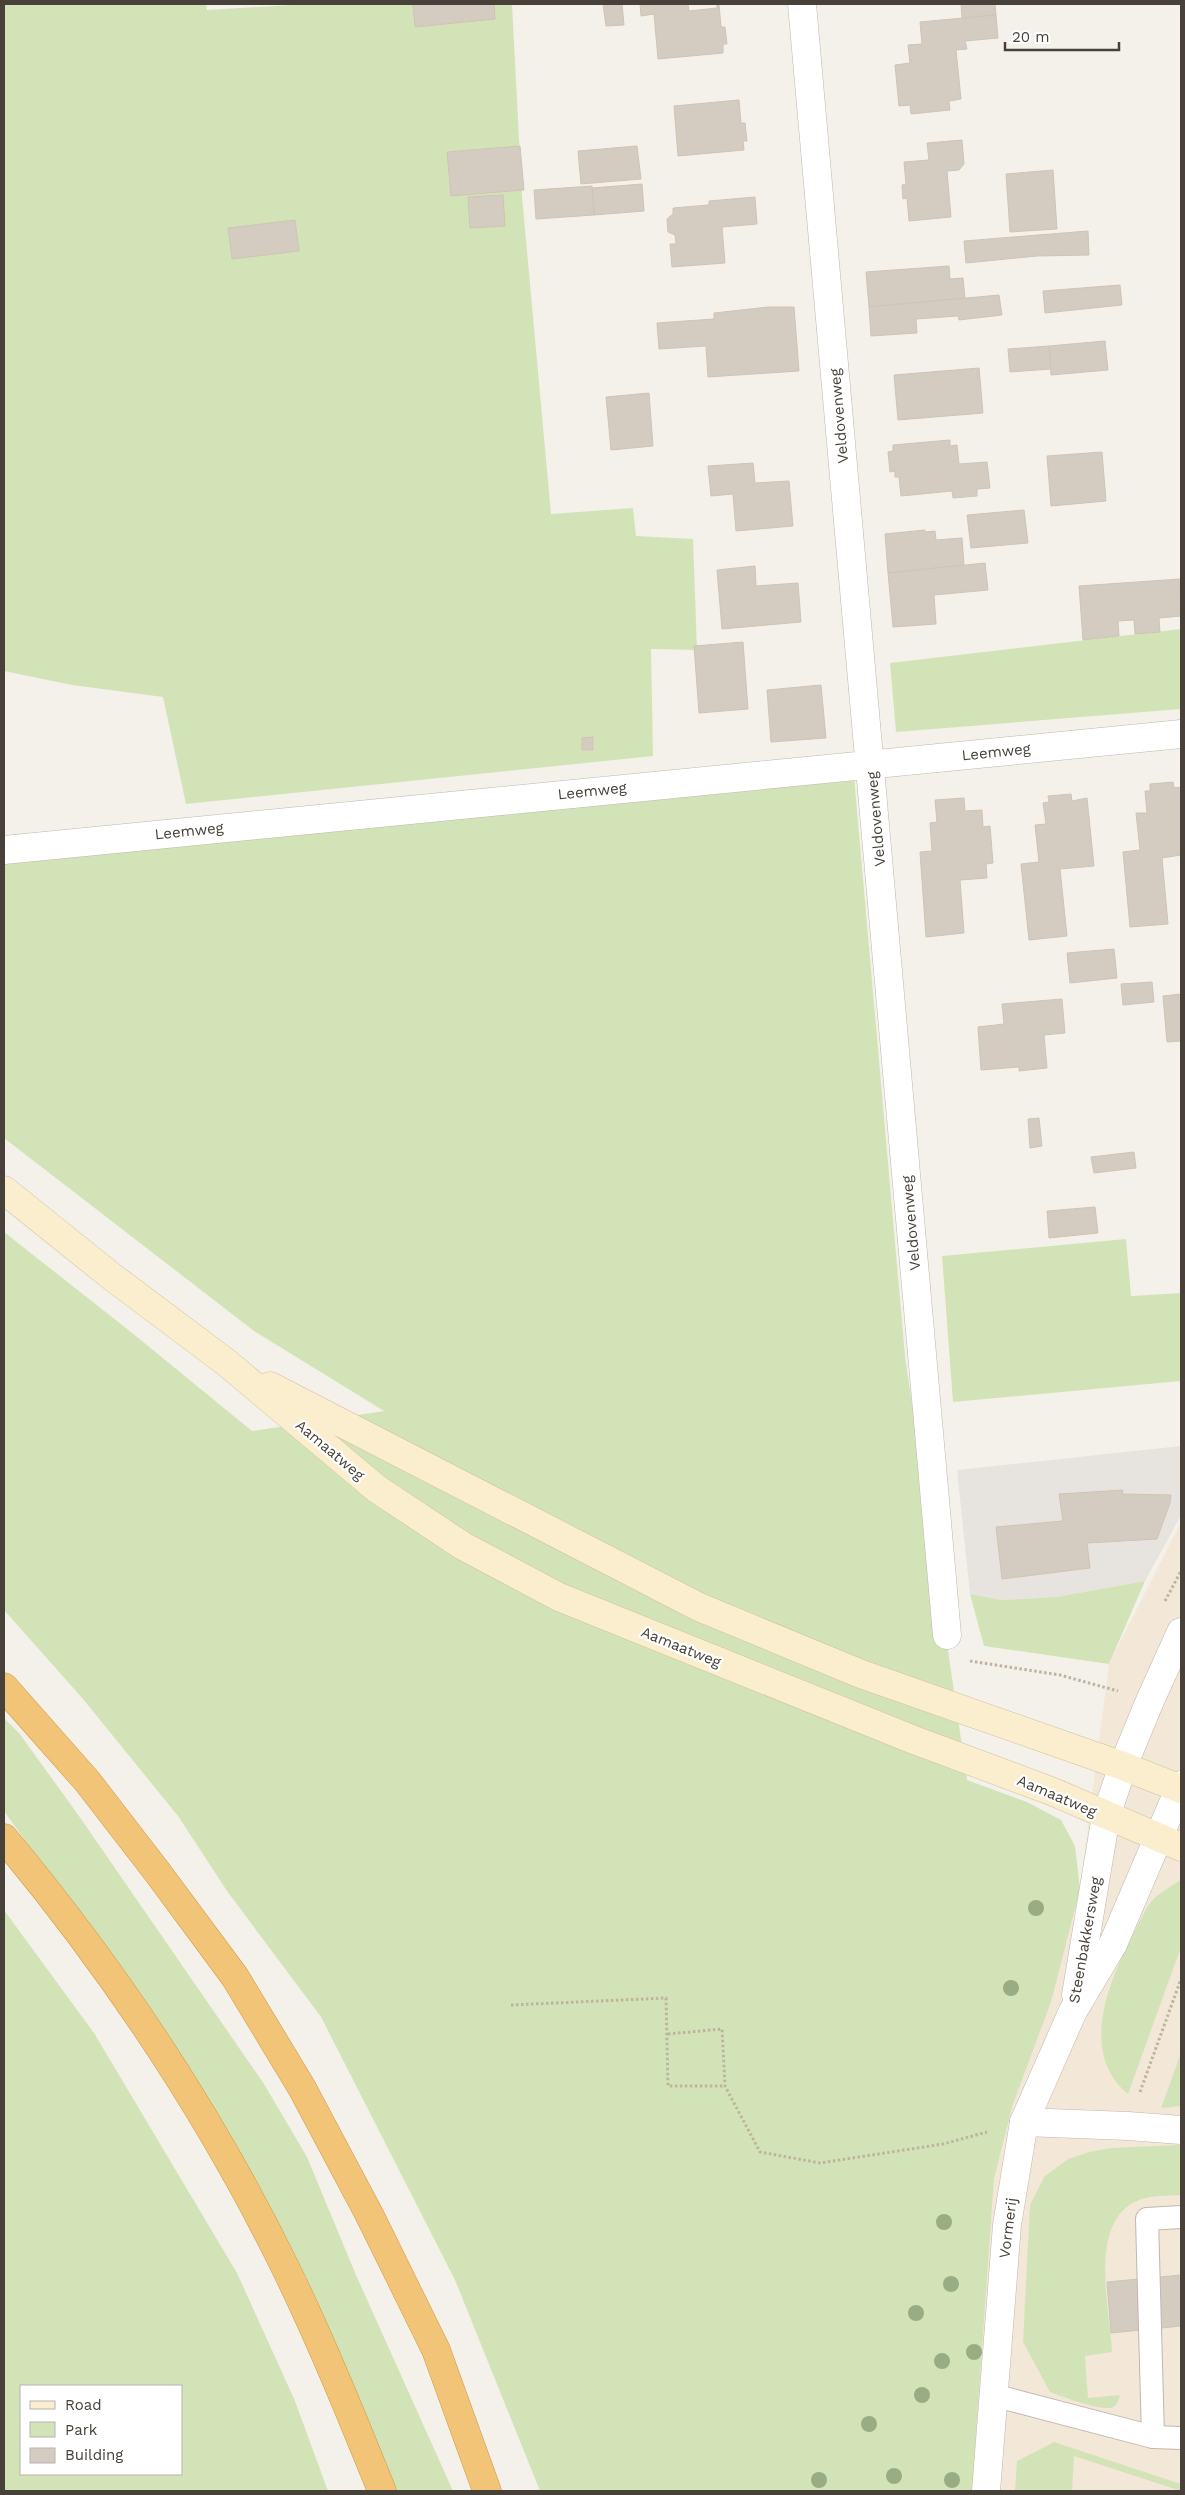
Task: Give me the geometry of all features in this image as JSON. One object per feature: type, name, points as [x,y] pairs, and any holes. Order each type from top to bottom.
[{"type":"highway","points":[[4,1687],[87,1781],[158,1873],[235,1977],[302,2088],[369,2214],[436,2350],[488,2491]]},
{"type":"highway","points":[[4,1838],[34,1874],[116,1984],[185,2085],[242,2185],[287,2271],[337,2383],[382,2491]]},
{"type":"main road","name":"Aamaatweg","points":[[4,1190],[111,1276],[227,1363],[377,1489],[462,1546],[559,1597],[914,1740],[1051,1791],[1170,1844]]},
{"type":"main road","name":"Aamaatweg","points":[[227,1363],[699,1607],[861,1674],[1181,1788]]},
{"type":"street","name":"Veldovenweg","points":[[802,4],[947,1635]]},
{"type":"street","name":"Leemweg","points":[[4,850],[1181,734]]},
{"type":"street","name":"Steenbakkersweg","points":[[1073,2011],[1106,1816],[1123,1766],[1181,1632]]},
{"type":"street","name":"Steenbakkersweg","points":[[1073,2011],[1170,1844],[1181,1788]]},
{"type":"street","name":"Vormerij","points":[[986,2491],[1007,2225],[1024,2122],[1073,2011]]},
{"type":"street","points":[[1024,2122],[1181,2130]]},
{"type":"lane","points":[[1153,2437],[1147,2219],[1181,2217]]},
{"type":"lane","points":[[993,2395],[1153,2437],[1181,2438]]},
{"type":"path","points":[[947,1635],[954,1654],[964,1660],[1060,1675],[1116,1690],[1149,1703]]},
{"type":"path","points":[[1128,2126],[1181,1979]]},
{"type":"path","points":[[511,2005],[666,1998],[668,2086],[725,2086]]},
{"type":"path","points":[[668,2034],[722,2029],[725,2086],[760,2152],[820,2163],[943,2144],[1024,2122]]},
{"type":"shaded area","points":[[1181,1446],[1181,1515],[1145,1581],[1056,1597],[1002,1600],[970,1594],[957,1470]]},
{"type":"shaded area","points":[[1181,1522],[1181,2491],[972,2491],[994,2179],[1013,2104],[1080,1889],[1109,1664]]},
{"type":"green space","points":[[4,4],[206,4],[207,10],[309,4],[512,4],[522,196],[551,514],[633,508],[636,536],[693,539],[697,650],[651,649],[653,756],[186,804],[163,697],[72,685],[4,671]]},
{"type":"green space","points":[[1181,629],[1181,709],[896,732],[890,663]]},
{"type":"green space","points":[[854,776],[905,1356],[967,1780],[1027,1802],[1061,1820],[1075,1846],[1080,1889],[1051,2002],[1013,2104],[994,2179],[972,2491],[540,2491],[455,2280],[321,2017],[227,1891],[178,1816],[83,1699],[4,1610],[4,1232],[252,1431],[384,1411],[254,1331],[4,1138],[4,864],[96,852]]},
{"type":"green space","points":[[1126,1239],[1131,1296],[1181,1293],[1181,1381],[953,1402],[942,1256]]},
{"type":"green space","points":[[1145,1581],[1109,1664],[984,1646],[970,1594],[1002,1600],[1056,1597]]},
{"type":"green space","points":[[4,1718],[19,1733],[79,1816],[264,2084],[307,2157],[356,2275],[453,2491],[393,2491],[95,1939],[4,1811]]},
{"type":"green space","points":[[1181,1880],[1181,1947],[1128,2094],[1113,2077],[1105,2059],[1101,2039],[1107,1996],[1123,1955],[1148,1906],[1159,1894]]},
{"type":"green space","points":[[4,1910],[94,2033],[237,2273],[295,2401],[328,2491],[4,2491]]},
{"type":"green space","points":[[1181,2053],[1181,2106],[1161,2108]]},
{"type":"green space","points":[[1181,2146],[1181,2195],[1144,2198],[1123,2211],[1113,2226],[1107,2246],[1105,2268],[1106,2291],[1112,2352],[1085,2356],[1088,2398],[1120,2395],[1117,2403],[1110,2408],[1102,2408],[1083,2404],[1050,2392],[1023,2342],[1030,2205],[1044,2177],[1068,2159],[1089,2152],[1111,2148]]},
{"type":"green space","points":[[1054,2442],[1181,2484],[1181,2491],[1074,2456],[1072,2491],[1015,2491],[1017,2461]]},
{"type":"building","points":[[413,4],[494,4],[495,19],[415,27]]},
{"type":"building","points":[[603,4],[622,4],[624,25],[606,26]]},
{"type":"building","points":[[640,4],[688,4],[689,11],[717,8],[717,4],[719,4],[721,27],[725,27],[727,44],[723,44],[723,53],[658,59],[654,14],[641,16]]},
{"type":"building","points":[[961,4],[995,4],[996,15],[962,18]]},
{"type":"building","points":[[996,15],[998,38],[965,41],[967,49],[956,50],[961,99],[949,101],[950,110],[911,114],[910,105],[899,106],[895,65],[910,63],[908,45],[922,44],[920,22]]},
{"type":"building","points":[[739,100],[741,123],[745,123],[747,141],[743,141],[744,150],[678,156],[674,106]]},
{"type":"building","points":[[962,140],[964,164],[959,170],[947,171],[951,217],[909,221],[907,198],[903,199],[902,185],[906,184],[904,162],[929,160],[927,143]]},
{"type":"building","points":[[520,146],[524,190],[451,196],[447,152]]},
{"type":"building","points":[[637,146],[641,179],[581,184],[578,151]]},
{"type":"building","points":[[1053,170],[1057,229],[1010,232],[1006,174]]},
{"type":"building","points":[[642,184],[644,211],[594,215],[592,188]]},
{"type":"building","points":[[592,186],[594,215],[536,219],[534,190]]},
{"type":"building","points":[[503,195],[505,226],[470,228],[468,197]]},
{"type":"building","points":[[755,197],[757,224],[722,227],[725,263],[672,267],[670,244],[676,244],[675,235],[668,232],[667,219],[673,214],[673,208],[709,205],[709,201]]},
{"type":"building","points":[[295,220],[299,251],[232,259],[228,228]]},
{"type":"building","points":[[1088,231],[1089,255],[1037,256],[966,263],[964,241]]},
{"type":"building","points":[[949,266],[950,279],[963,278],[965,298],[869,307],[866,272]]},
{"type":"building","points":[[1120,285],[1122,305],[1045,313],[1043,291]]},
{"type":"building","points":[[999,295],[1002,315],[959,320],[958,316],[916,319],[917,333],[871,336],[869,307]]},
{"type":"building","points":[[768,307],[794,307],[799,371],[708,377],[706,346],[659,349],[657,323],[714,319],[714,313]]},
{"type":"building","points":[[1105,341],[1108,370],[1051,375],[1049,346]]},
{"type":"building","points":[[1049,346],[1051,369],[1010,372],[1008,349]]},
{"type":"building","points":[[979,368],[983,413],[898,420],[894,375]]},
{"type":"building","points":[[649,393],[653,446],[611,450],[606,397]]},
{"type":"building","points":[[950,440],[950,446],[957,445],[959,464],[987,462],[990,488],[977,489],[977,496],[953,498],[952,491],[901,496],[899,477],[895,477],[895,471],[890,472],[888,452],[893,451],[893,445]]},
{"type":"building","points":[[1102,452],[1106,501],[1051,506],[1047,456]]},
{"type":"building","points":[[753,463],[755,483],[789,481],[793,526],[736,531],[733,494],[711,496],[708,466]]},
{"type":"building","points":[[1024,510],[1028,543],[971,548],[967,515]]},
{"type":"building","points":[[925,530],[925,532],[935,531],[936,540],[962,538],[964,565],[888,573],[885,534]]},
{"type":"building","points":[[985,563],[988,590],[934,595],[936,624],[893,627],[888,573]]},
{"type":"building","points":[[755,566],[756,586],[798,583],[801,622],[722,629],[717,570]]},
{"type":"building","points":[[1180,579],[1181,616],[1159,618],[1160,632],[1135,634],[1134,620],[1118,621],[1119,636],[1083,640],[1079,586]]},
{"type":"building","points":[[743,642],[748,709],[699,713],[694,646]]},
{"type":"building","points":[[821,685],[826,738],[771,742],[767,690]]},
{"type":"building","points":[[593,737],[593,750],[582,750],[582,738]]},
{"type":"building","points":[[1173,782],[1174,788],[1181,787],[1181,855],[1162,858],[1168,924],[1130,927],[1123,852],[1140,850],[1136,813],[1147,813],[1145,791],[1150,791],[1150,784]]},
{"type":"building","points":[[1071,794],[1072,801],[1087,798],[1094,866],[1060,869],[1067,936],[1029,940],[1021,864],[1039,862],[1035,825],[1046,824],[1043,803],[1049,802],[1048,796]]},
{"type":"building","points":[[964,798],[965,811],[982,810],[983,827],[990,826],[993,863],[986,864],[987,878],[960,880],[964,933],[926,937],[920,852],[932,851],[930,823],[937,822],[935,800]]},
{"type":"building","points":[[1114,949],[1117,978],[1070,983],[1067,953]]},
{"type":"building","points":[[1152,982],[1154,1002],[1123,1005],[1121,984]]},
{"type":"building","points":[[1181,994],[1181,1041],[1167,1042],[1163,996]]},
{"type":"building","points":[[1062,999],[1065,1033],[1044,1035],[1047,1068],[1019,1071],[1019,1067],[981,1070],[978,1027],[1004,1024],[1002,1004]]},
{"type":"building","points":[[1039,1118],[1042,1146],[1030,1148],[1028,1119]]},
{"type":"building","points":[[1134,1152],[1136,1168],[1094,1173],[1091,1157]]},
{"type":"building","points":[[1095,1207],[1098,1233],[1049,1238],[1047,1211]]},
{"type":"building","points":[[1123,1490],[1122,1494],[1171,1495],[1157,1539],[1087,1543],[1090,1568],[1002,1579],[996,1527],[1063,1521],[1059,1494]]},
{"type":"building","points":[[1181,2275],[1181,2326],[1111,2333],[1107,2282]]}]
